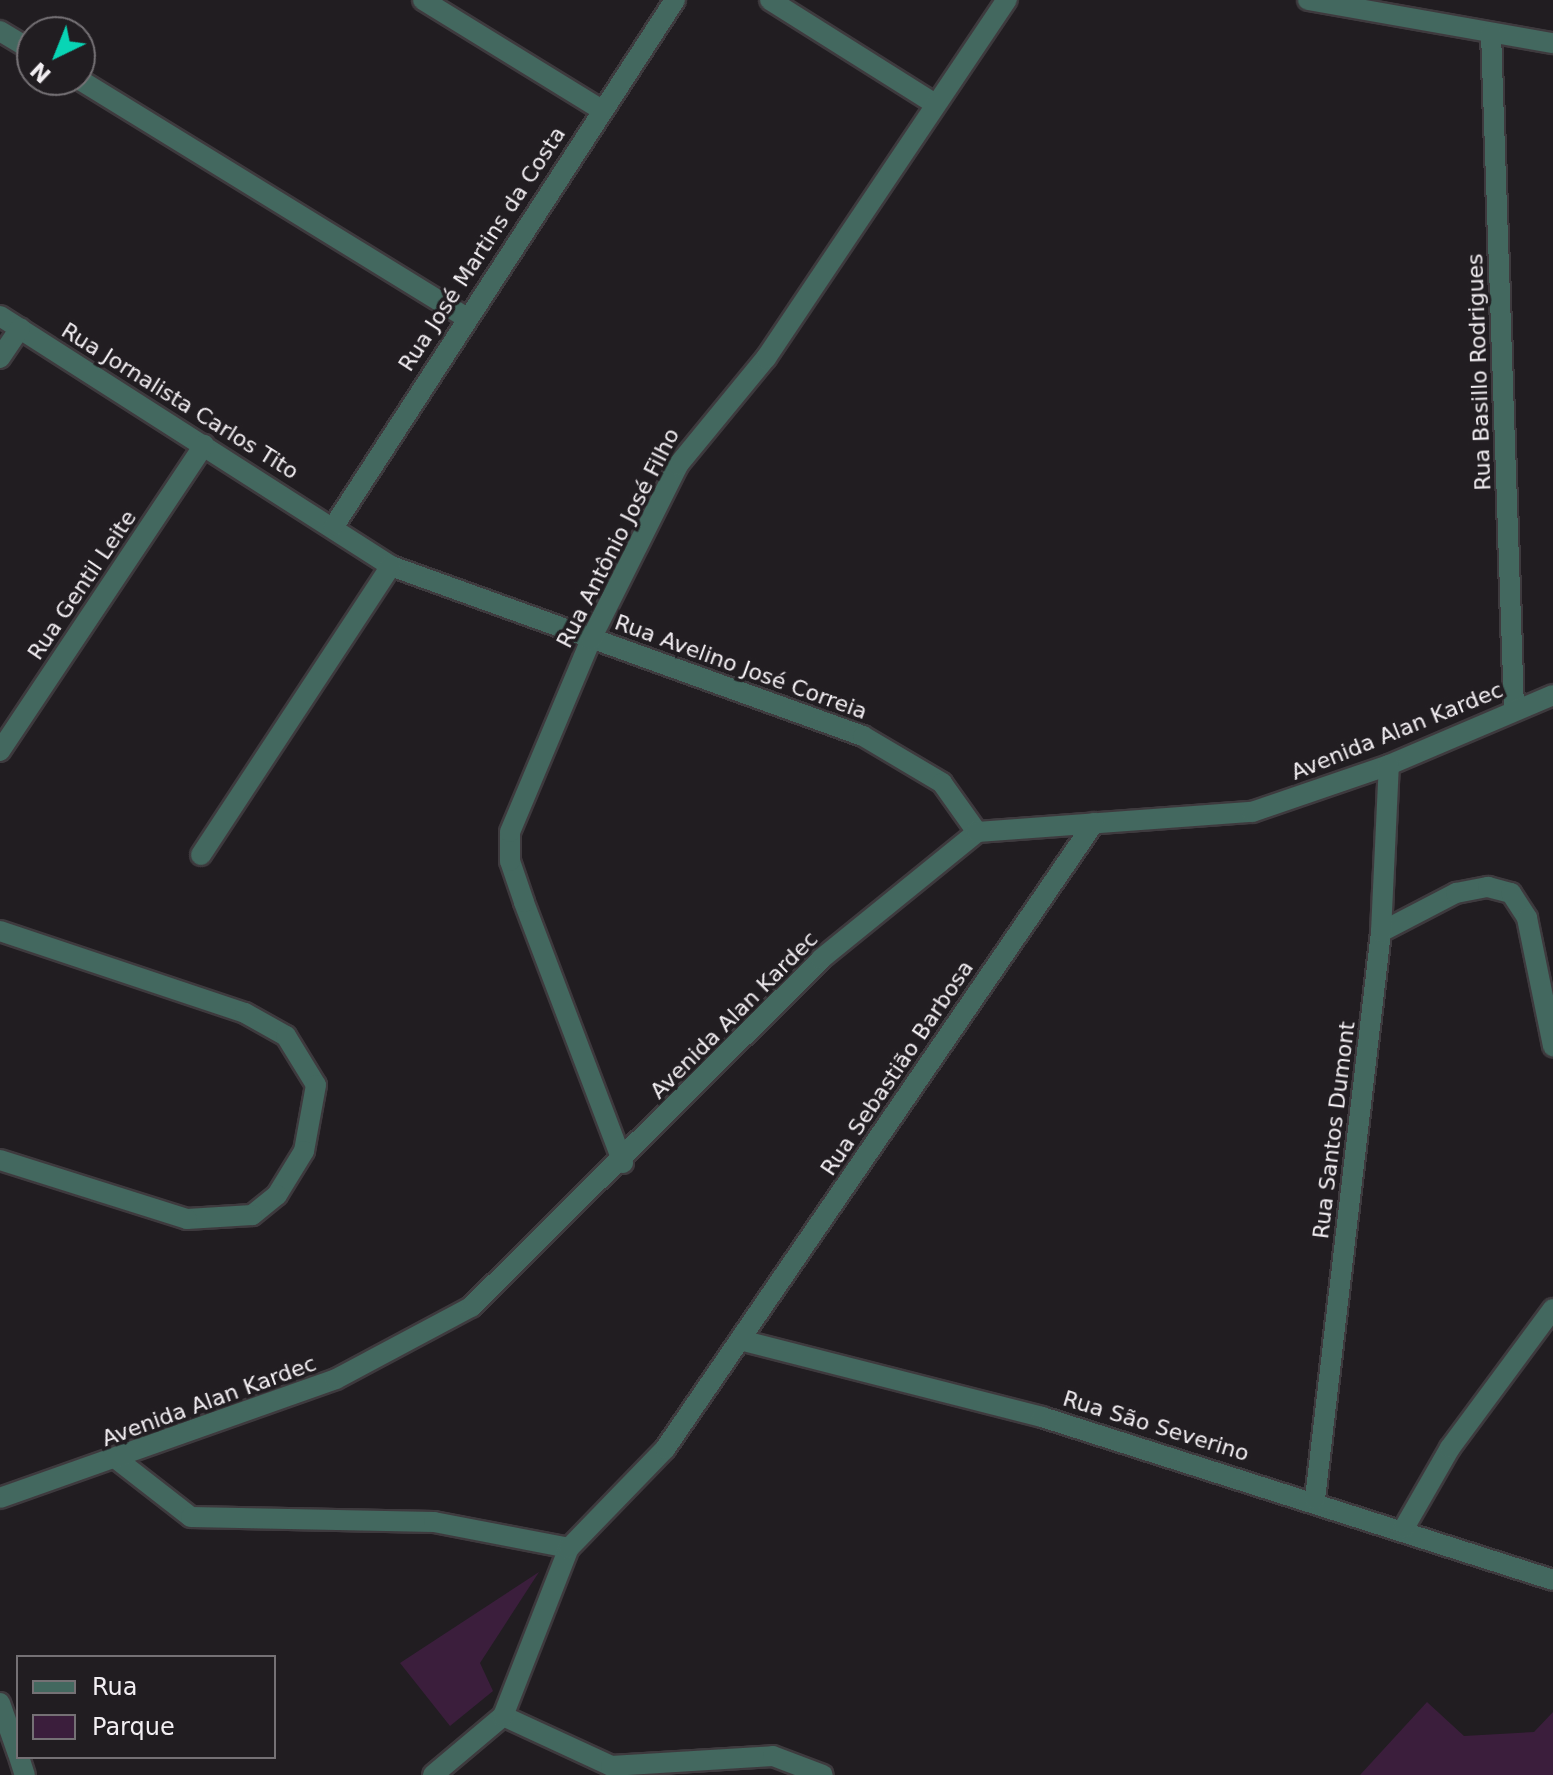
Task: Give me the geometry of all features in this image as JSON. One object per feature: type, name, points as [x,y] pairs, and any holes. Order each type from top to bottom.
[{"type":"street","points":[[423,0],[600,109]]},
{"type":"street","name":"Rua José Martins da Costa","points":[[334,526],[600,109],[675,0]]},
{"type":"street","points":[[770,0],[935,104]]},
{"type":"street","name":"Rua Antônio José Filho","points":[[623,1163],[509,847],[591,639],[678,465],[766,358],[1007,0]]},
{"type":"street","points":[[1308,0],[1553,43]]},
{"type":"street","name":"Rua Basillo Rodrigues","points":[[1491,33],[1514,710]]},
{"type":"street","points":[[96,90],[467,318]]},
{"type":"street","name":"Rua Jornalista Carlos Tito","points":[[0,316],[334,526]]},
{"type":"street","points":[[0,358],[20,328]]},
{"type":"street","name":"Rua Gentil Leite","points":[[0,751],[204,445]]},
{"type":"street","name":"Rua Avelino José Correia","points":[[334,526],[391,566],[910,758],[942,783],[977,832]]},
{"type":"street","points":[[201,855],[391,566]]},
{"type":"street","name":"Avenida Alan Kardec","points":[[0,1498],[119,1461],[336,1379],[433,1332],[471,1307],[623,1163],[821,959],[977,832],[1252,812],[1389,765],[1553,695]]},
{"type":"street","name":"Rua Santos Dumont","points":[[1315,1499],[1381,932],[1389,765]]},
{"type":"street","name":"Rua Sebastião Barbosa","points":[[569,1548],[665,1449],[1094,823]]},
{"type":"street","points":[[1381,932],[1456,893],[1488,887],[1511,893],[1527,918],[1553,1046]]},
{"type":"street","points":[[0,931],[245,1013],[286,1036],[316,1085],[304,1151],[277,1195],[252,1215],[187,1219],[0,1160]]},
{"type":"street","points":[[1404,1528],[1450,1448],[1553,1309]]},
{"type":"street","name":"Rua São Severino","points":[[740,1340],[1042,1417],[1315,1499],[1553,1580]]},
{"type":"street","points":[[119,1461],[191,1517],[434,1522],[569,1548],[503,1716],[433,1775]]},
{"type":"street","points":[[0,1703],[16,1750]]},
{"type":"street","points":[[503,1716],[611,1766],[697,1770],[773,1756],[823,1775]]},
{"type":"green space","points":[[539,1572],[480,1663],[493,1691],[450,1726],[400,1663]]},
{"type":"green space","points":[[1427,1702],[1464,1736],[1534,1732],[1553,1712],[1553,1775],[1360,1775]]}]
